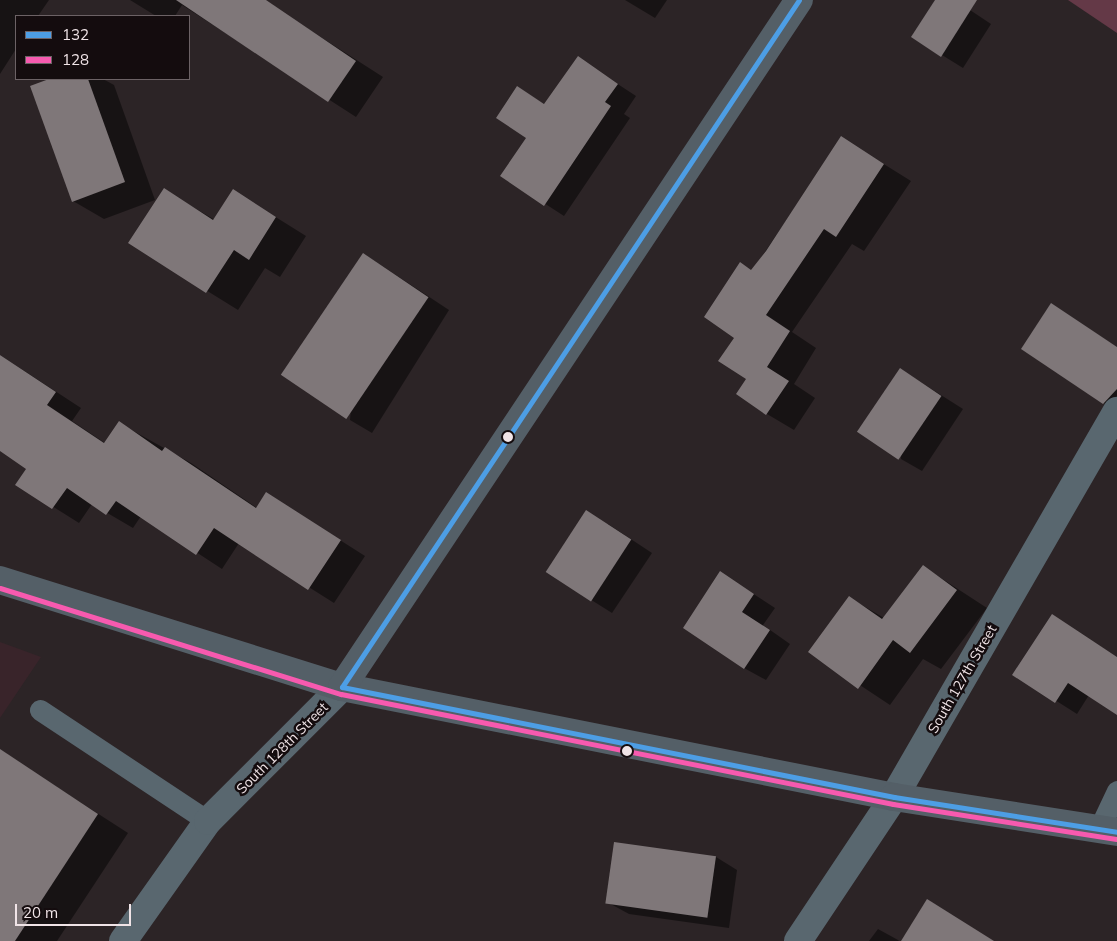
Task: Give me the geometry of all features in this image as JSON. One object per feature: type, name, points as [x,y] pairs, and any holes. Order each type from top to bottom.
[{"type":"street","name":"South 128th Street","points":[[123,941],[208,821],[342,687],[799,0]]},
{"type":"street","name":"South 127th Street","points":[[798,941],[894,797],[1117,411]]},
{"type":"street","points":[[0,580],[342,687],[894,797],[1108,831]]},
{"type":"lane","points":[[40,710],[208,821]]},
{"type":"lane","points":[[1108,831],[1117,791]]},
{"type":"shaded area","points":[[1068,0],[1117,0],[1117,33]]},
{"type":"shaded area","points":[[0,642],[41,657],[0,718]]},
{"type":"building","points":[[176,0],[266,0],[356,61],[328,102]]},
{"type":"building","points":[[935,0],[977,0],[941,57],[911,37]]},
{"type":"building","points":[[578,56],[618,84],[605,102],[611,106],[544,206],[500,176],[526,138],[496,118],[517,86],[544,104]]},
{"type":"building","points":[[46,80],[88,80],[125,182],[72,202],[30,86]]},
{"type":"building","points":[[841,136],[884,164],[836,237],[824,229],[766,315],[790,331],[767,367],[789,381],[766,415],[736,394],[746,379],[718,361],[734,338],[704,317],[740,262],[751,270],[766,251]]},
{"type":"building","points":[[164,188],[213,220],[233,189],[276,217],[249,260],[234,250],[206,293],[128,243]]},
{"type":"building","points":[[363,253],[428,297],[346,419],[281,375]]},
{"type":"building","points":[[1051,303],[1117,347],[1117,389],[1103,404],[1021,349]]},
{"type":"building","points":[[0,355],[56,392],[47,405],[104,443],[119,421],[162,451],[165,447],[256,508],[266,492],[341,540],[308,590],[214,528],[196,555],[116,501],[106,515],[67,488],[52,509],[15,485],[26,469],[0,451]]},
{"type":"building","points":[[900,368],[941,396],[898,460],[857,432]]},
{"type":"building","points":[[586,510],[631,539],[591,601],[546,572]]},
{"type":"building","points":[[923,565],[957,590],[910,653],[893,640],[858,689],[808,652],[849,596],[882,619]]},
{"type":"building","points":[[720,571],[754,594],[742,612],[770,630],[744,669],[683,628]]},
{"type":"building","points":[[1052,614],[1117,657],[1117,715],[1068,683],[1055,703],[1012,675]]},
{"type":"building","points":[[0,749],[98,814],[15,941],[0,941]]},
{"type":"building","points":[[614,842],[716,856],[707,918],[605,903]]},
{"type":"building","points":[[927,899],[994,941],[901,941]]},
{"type":"transit line","name":"132","points":[[342,687],[799,0]]},
{"type":"transit line","name":"128","points":[[0,588],[341,694],[893,804],[1116,839]]},
{"type":"transit line","name":"132","points":[[342,687],[894,797],[1117,832]]}]
